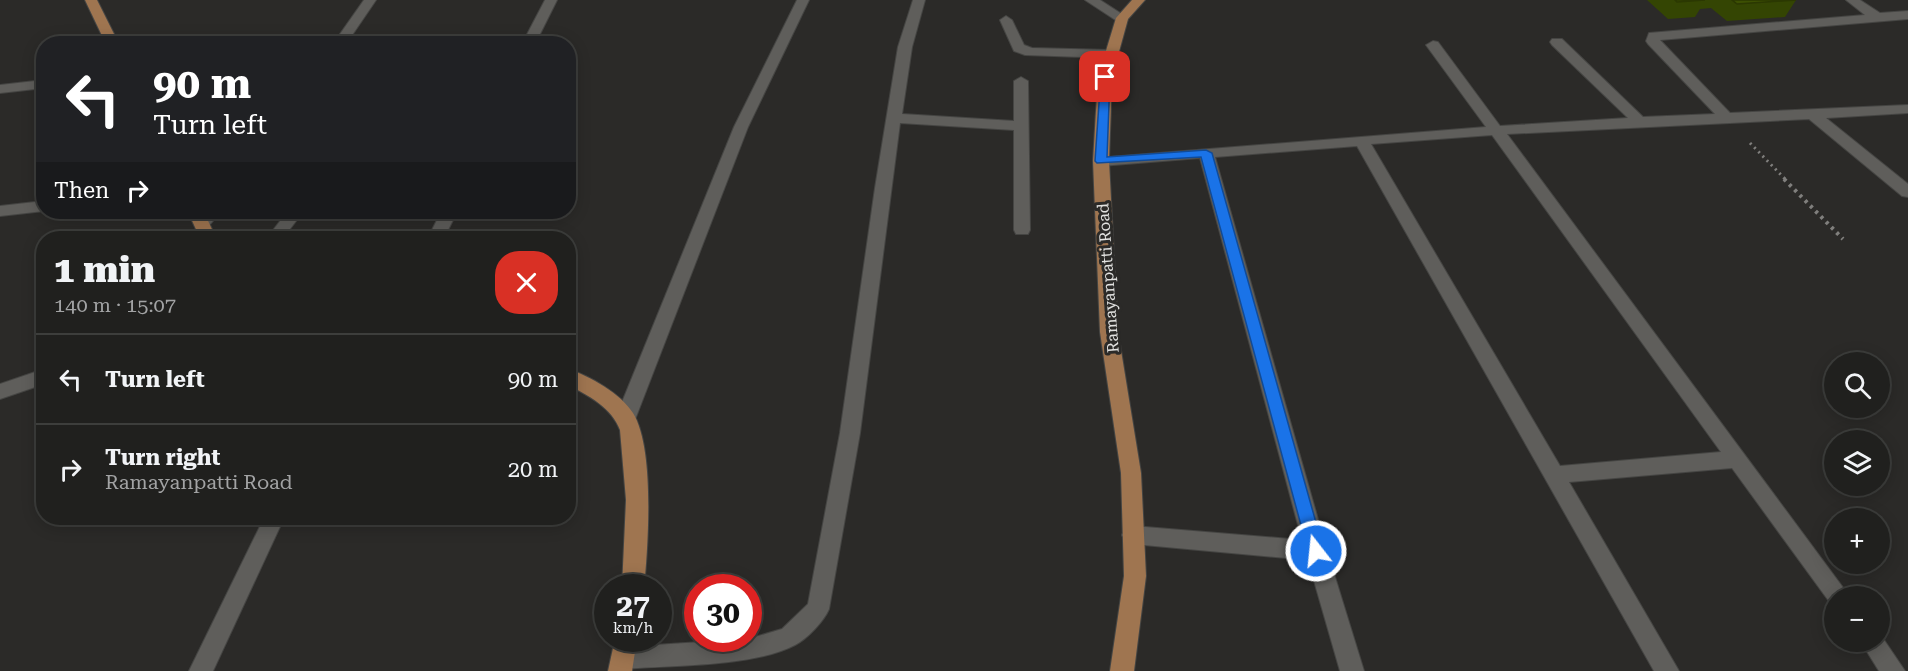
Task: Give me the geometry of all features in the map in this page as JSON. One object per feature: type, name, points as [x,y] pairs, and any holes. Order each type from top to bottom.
[{"type":"main road","points":[[91,0],[109,36]]},
{"type":"main road","name":"Ramayanpatti Road","points":[[1122,671],[1135,576],[1131,473],[1109,332],[1101,161],[1105,77],[1122,18],[1139,0]]},
{"type":"main road","points":[[576,380],[591,388],[626,417],[635,458],[635,574]]},
{"type":"street","points":[[345,36],[370,0]]},
{"type":"street","points":[[532,36],[551,0]]},
{"type":"street","points":[[626,417],[741,127],[803,0]]},
{"type":"street","points":[[623,656],[756,648],[789,637],[818,609],[850,433],[894,118],[906,47],[919,0]]},
{"type":"street","points":[[1091,0],[1122,18]]},
{"type":"street","points":[[1852,0],[1876,17]]},
{"type":"street","points":[[1725,116],[1653,41],[1654,36],[1908,15]]},
{"type":"street","points":[[1006,20],[1019,48],[1030,52],[1111,54]]},
{"type":"street","points":[[1557,42],[1639,121]]},
{"type":"street","points":[[1433,45],[1831,586]]},
{"type":"street","points":[[1021,81],[1022,230]]},
{"type":"street","points":[[0,89],[36,85]]},
{"type":"street","points":[[1101,161],[1639,121],[1725,116],[1814,116],[1908,109]]},
{"type":"street","points":[[1814,116],[1908,192]]},
{"type":"street","points":[[894,118],[1021,126]]},
{"type":"street","points":[[1362,142],[1667,671]]},
{"type":"street","points":[[1206,153],[1316,551],[1352,671]]},
{"type":"street","points":[[0,211],[36,207]]},
{"type":"street","points":[[280,231],[290,219]]},
{"type":"street","points":[[0,392],[36,378]]},
{"type":"street","points":[[1554,476],[1737,459]]},
{"type":"street","points":[[201,671],[271,525]]},
{"type":"street","points":[[1133,535],[1316,551]]},
{"type":"street","points":[[1879,652],[1893,671]]},
{"type":"path","points":[[1725,116],[1843,239]]},
{"type":"building","points":[[1675,0],[1705,0],[1677,2]]},
{"type":"building","points":[[1732,0],[1796,0],[1737,4]]},
{"type":"route","points":[[1105,77],[1101,161],[1206,153],[1316,551]]}]
